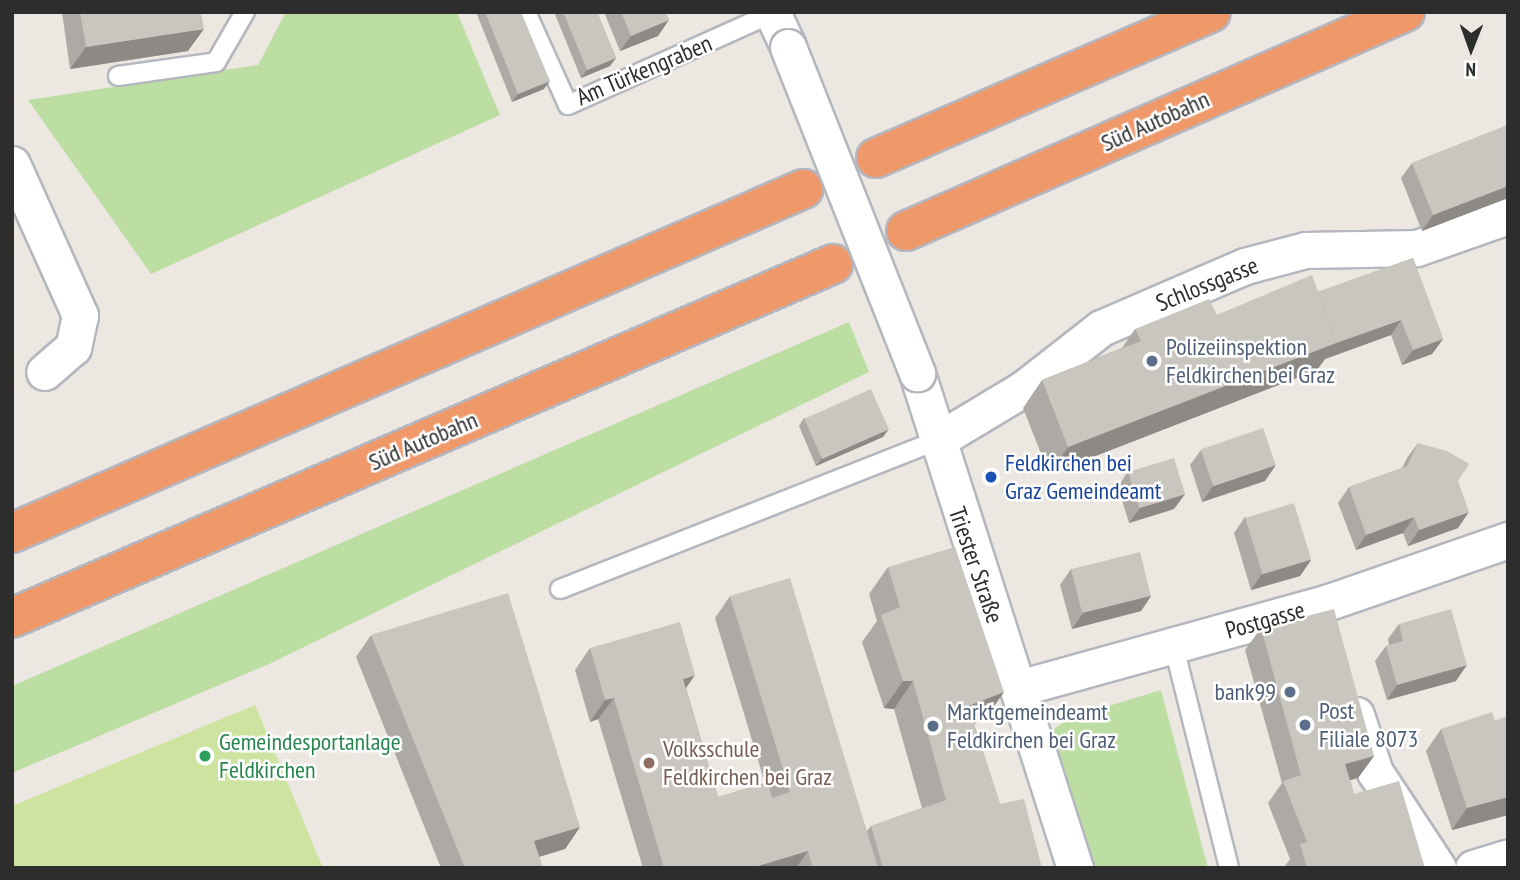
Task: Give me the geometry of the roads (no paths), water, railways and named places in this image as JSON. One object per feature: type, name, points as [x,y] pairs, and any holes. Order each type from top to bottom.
[{"type":"highway","points":[[876,158],[1211,12]]},
{"type":"highway","name":"Süd Autobahn","points":[[906,231],[1405,12]]},
{"type":"highway","points":[[12,533],[803,189]]},
{"type":"highway","name":"Süd Autobahn","points":[[12,618],[833,264]]},
{"type":"street","name":"Triester Straße","points":[[772,13],[788,47],[917,373],[1074,868]]},
{"type":"street","points":[[12,164],[80,315],[73,347],[44,372]]},
{"type":"street","name":"Schlossgasse","points":[[938,440],[1023,389],[1101,328],[1245,266],[1305,250],[1417,248],[1508,216]]},
{"type":"street","name":"Postgasse","points":[[1019,688],[1326,603],[1508,540]]},
{"type":"street","points":[[1326,603],[1336,640]]},
{"type":"street","points":[[1346,677],[1375,772],[1438,868]]},
{"type":"street","points":[[1474,868],[1508,857]]},
{"type":"lane","points":[[118,76],[216,62],[245,12]]},
{"type":"lane","name":"Am Türkengraben","points":[[526,12],[568,105],[772,13]]},
{"type":"lane","points":[[560,589],[938,440]]},
{"type":"lane","points":[[1174,647],[1229,868]]},
{"type":"place","name":"Polizeiinspektion Feldkirchen bei Graz","points":[[1152,361]]},
{"type":"place","name":"Feldkirchen bei Graz Gemeindeamt","points":[[991,477]]},
{"type":"place","name":"bank99","points":[[1290,692]]},
{"type":"place","name":"Post Filiale 8073","points":[[1305,725]]},
{"type":"place","name":"Marktgemeindeamt Feldkirchen bei Graz","points":[[933,726]]},
{"type":"place","name":"Gemeindesportanlage Feldkirchen","points":[[205,756]]},
{"type":"place","name":"Volksschule Feldkirchen bei Graz","points":[[649,763]]}]
